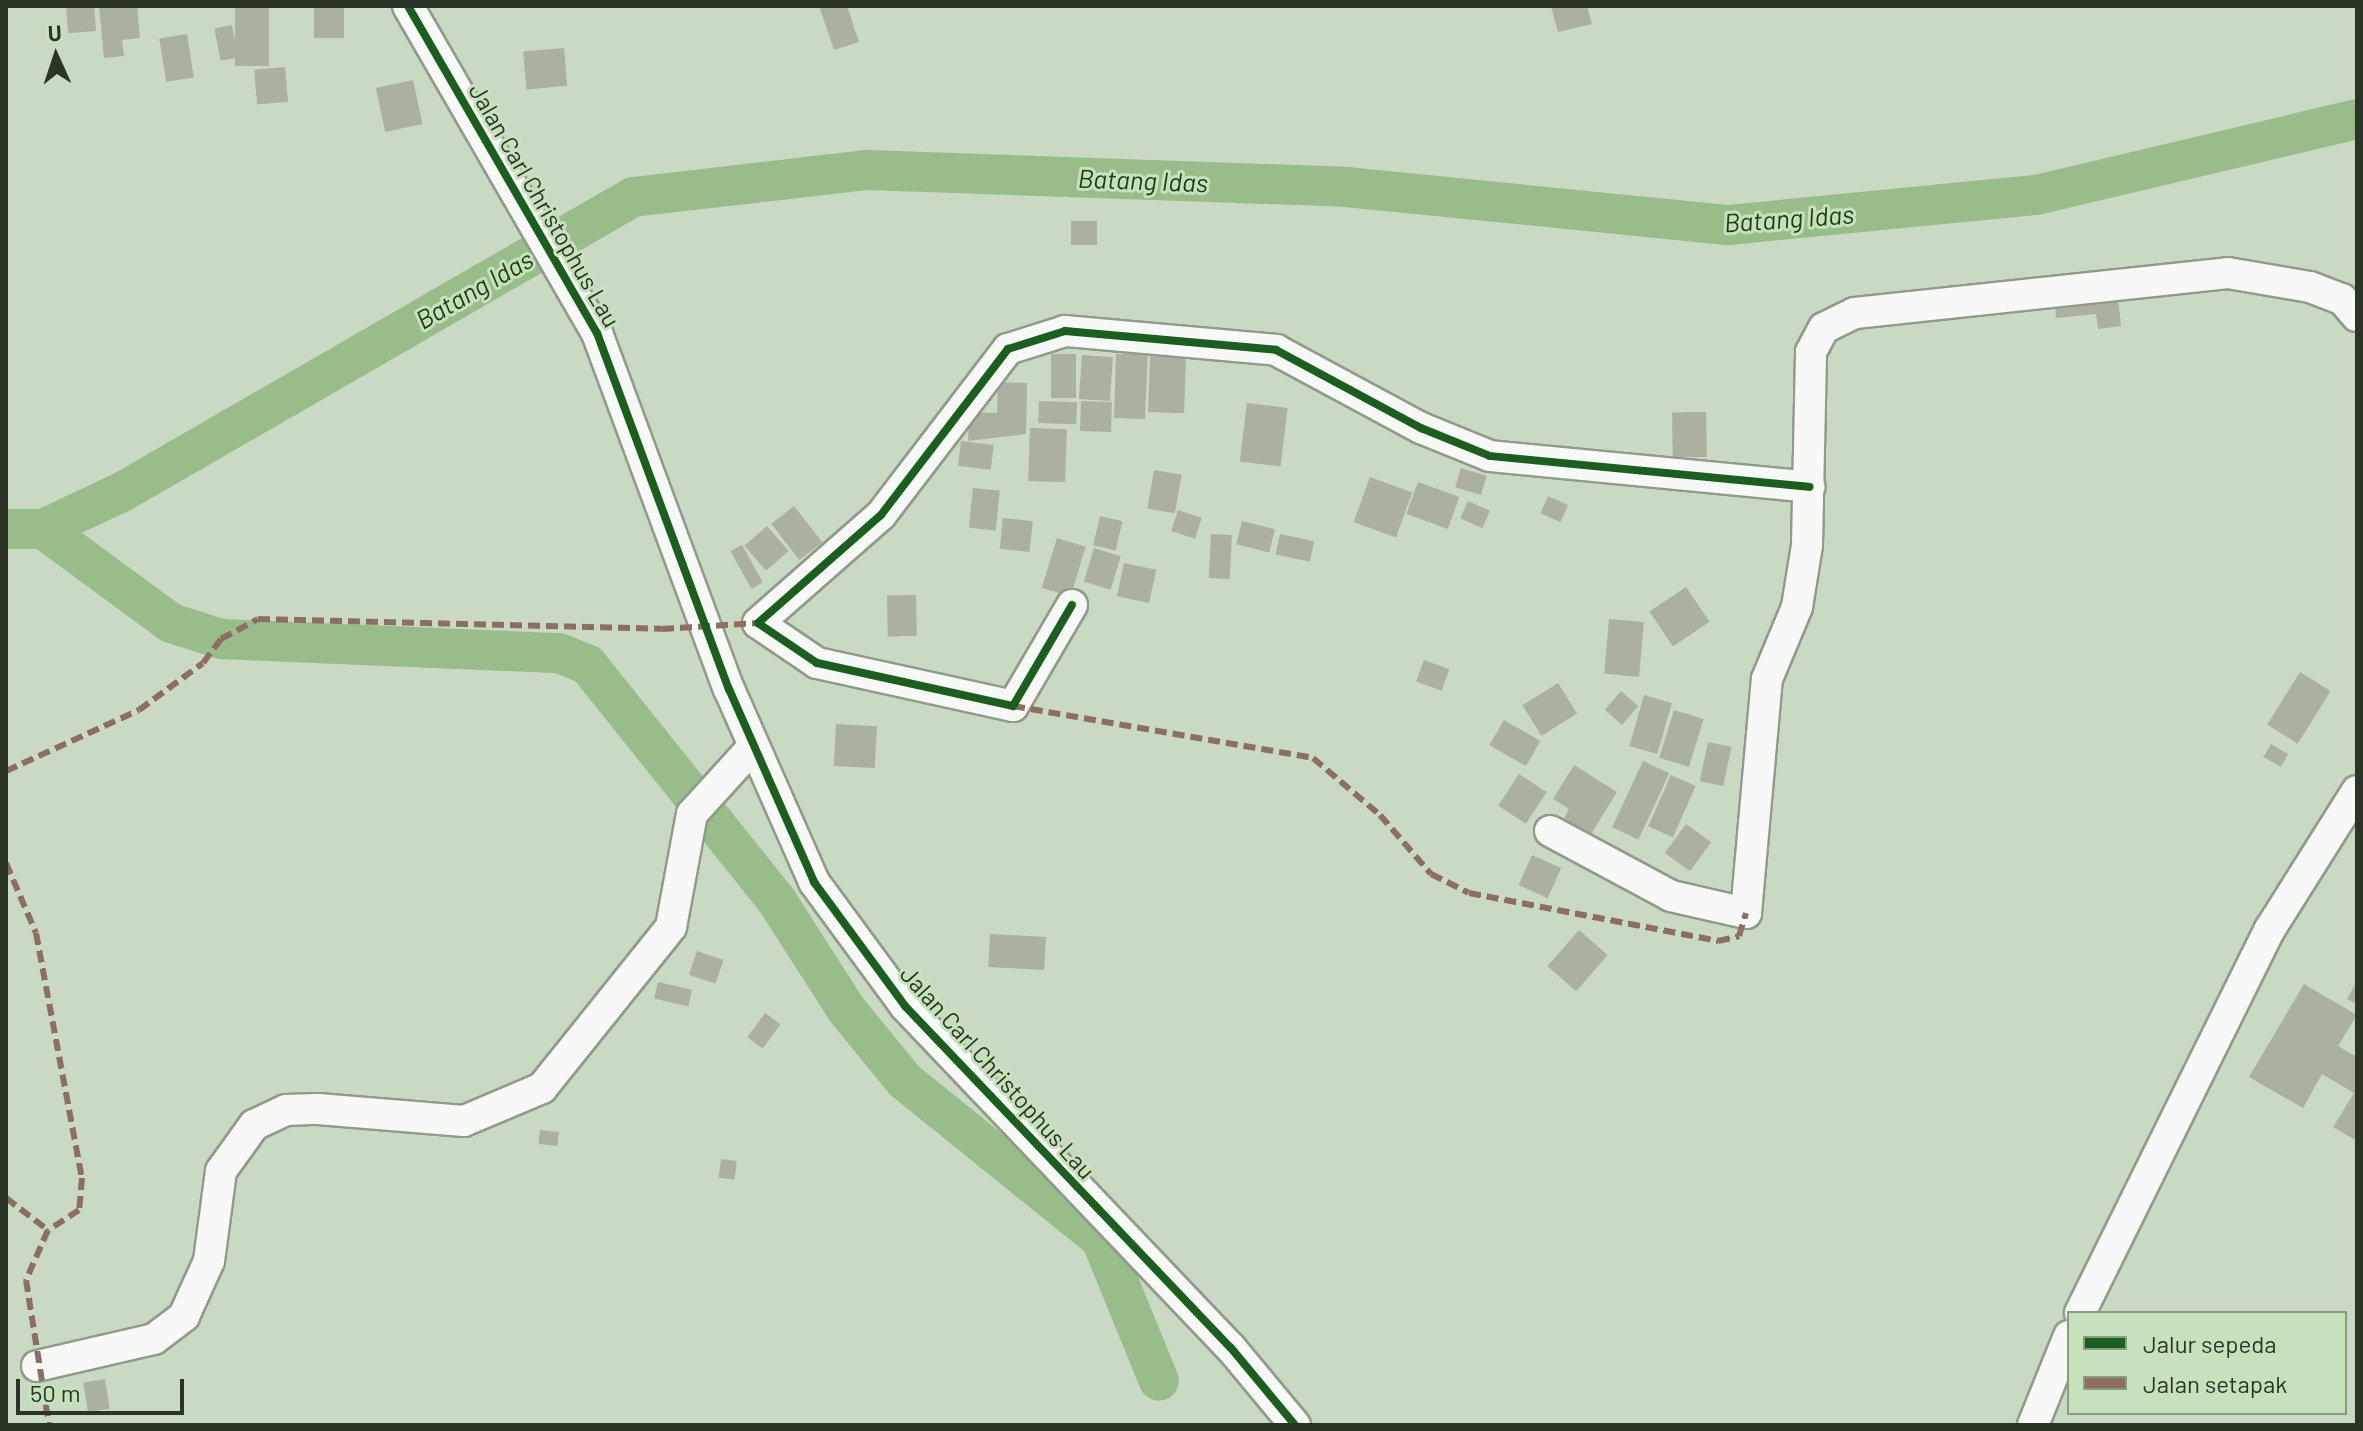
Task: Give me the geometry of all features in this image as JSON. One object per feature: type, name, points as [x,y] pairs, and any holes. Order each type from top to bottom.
[{"type":"street","name":"Jalan Carl Christophus Lau","points":[[408,6],[507,183],[597,333],[698,611],[753,747],[814,882],[905,1006],[1231,1348],[1295,1425]]},
{"type":"street","points":[[1550,831],[1671,896],[1746,913],[1767,679],[1797,607],[1810,487],[1811,352],[1824,328],[1855,313],[2228,273],[2310,287],[2342,299],[2357,316]]},
{"type":"street","points":[[1072,605],[1013,706],[817,663],[758,623],[881,515],[1008,349],[1065,331],[1276,350],[1421,428],[1490,456],[1810,487]]},
{"type":"street","points":[[37,1366],[154,1339],[184,1316],[209,1261],[221,1171],[254,1125],[286,1110],[318,1109],[464,1121],[542,1088],[671,927],[698,806],[753,747]]},
{"type":"street","points":[[2081,1311],[2270,929],[2357,791]]},
{"type":"street","points":[[2033,1425],[2067,1341]]},
{"type":"building","points":[[94,6],[96,31],[68,33],[66,8]]},
{"type":"building","points":[[99,6],[137,6],[140,38],[122,40],[124,56],[104,58]]},
{"type":"building","points":[[235,6],[269,6],[269,66],[235,66]]},
{"type":"building","points":[[314,6],[344,6],[344,38],[314,38]]},
{"type":"building","points":[[819,6],[847,6],[859,42],[834,50]]},
{"type":"building","points":[[1551,6],[1587,6],[1592,24],[1558,32]]},
{"type":"building","points":[[232,25],[238,57],[221,61],[214,28]]},
{"type":"building","points":[[187,34],[194,77],[166,82],[159,38]]},
{"type":"building","points":[[564,48],[567,86],[526,89],[523,52]]},
{"type":"building","points":[[285,67],[288,102],[257,105],[254,70]]},
{"type":"building","points":[[413,80],[422,124],[385,132],[376,88]]},
{"type":"building","points":[[1071,221],[1097,221],[1097,245],[1071,245]]},
{"type":"building","points":[[2117,288],[2121,326],[2098,329],[2096,314],[2056,318],[2054,293]]},
{"type":"building","points":[[1132,347],[1148,347],[1145,419],[1114,418],[1116,354],[1132,354]]},
{"type":"building","points":[[1051,354],[1076,354],[1076,398],[1051,398]]},
{"type":"building","points":[[1082,355],[1113,357],[1110,401],[1079,399]]},
{"type":"building","points":[[1150,356],[1186,357],[1184,413],[1148,412]]},
{"type":"building","points":[[998,382],[1027,383],[1026,434],[968,441],[969,412],[997,413]]},
{"type":"building","points":[[1039,401],[1077,402],[1076,424],[1038,423]]},
{"type":"building","points":[[1081,401],[1112,402],[1111,432],[1080,431]]},
{"type":"building","points":[[1247,403],[1288,408],[1281,467],[1240,462]]},
{"type":"building","points":[[1706,412],[1707,457],[1673,458],[1672,413]]},
{"type":"building","points":[[1030,428],[1067,429],[1065,482],[1028,481]]},
{"type":"building","points":[[961,441],[994,445],[991,470],[958,466]]},
{"type":"building","points":[[1461,468],[1487,476],[1481,495],[1455,487]]},
{"type":"building","points":[[1154,470],[1182,475],[1175,513],[1147,508]]},
{"type":"building","points":[[1370,477],[1412,492],[1396,537],[1354,522]]},
{"type":"building","points":[[1418,482],[1459,497],[1448,529],[1406,514]]},
{"type":"building","points":[[973,488],[1000,491],[996,531],[969,528]]},
{"type":"building","points":[[1548,496],[1568,505],[1560,522],[1540,513]]},
{"type":"building","points":[[1468,501],[1490,511],[1482,528],[1460,518]]},
{"type":"building","points":[[794,506],[822,542],[799,560],[771,524]]},
{"type":"building","points":[[1178,510],[1202,518],[1195,539],[1171,531]]},
{"type":"building","points":[[1100,516],[1122,521],[1116,550],[1093,545]]},
{"type":"building","points":[[1003,518],[1033,521],[1030,552],[1000,549]]},
{"type":"building","points":[[1242,521],[1275,529],[1269,553],[1236,544]]},
{"type":"building","points":[[767,526],[789,551],[766,571],[744,546]]},
{"type":"building","points":[[1211,534],[1232,535],[1230,579],[1209,578]]},
{"type":"building","points":[[1280,534],[1314,541],[1310,562],[1276,555]]},
{"type":"building","points":[[1057,538],[1086,547],[1070,596],[1042,588]]},
{"type":"building","points":[[742,545],[763,583],[751,589],[731,551]]},
{"type":"building","points":[[1094,548],[1121,556],[1111,590],[1084,581]]},
{"type":"building","points":[[1124,563],[1156,570],[1149,603],[1117,596]]},
{"type":"building","points":[[1686,587],[1709,622],[1673,646],[1650,612]]},
{"type":"building","points":[[916,595],[917,636],[888,636],[887,596]]},
{"type":"building","points":[[1609,619],[1644,622],[1639,677],[1604,674]]},
{"type":"building","points":[[1424,660],[1449,669],[1442,691],[1416,682]]},
{"type":"building","points":[[2300,672],[2331,691],[2298,744],[2267,725]]},
{"type":"building","points":[[1558,683],[1577,714],[1541,736],[1522,705]]},
{"type":"building","points":[[1621,691],[1638,706],[1622,725],[1605,710]]},
{"type":"building","points":[[1644,695],[1672,703],[1657,754],[1629,746]]},
{"type":"building","points":[[1674,710],[1704,719],[1689,767],[1659,758]]},
{"type":"building","points":[[1504,720],[1540,741],[1526,766],[1490,745]]},
{"type":"building","points":[[836,724],[877,726],[875,768],[834,766]]},
{"type":"building","points":[[1708,742],[1731,747],[1723,786],[1700,781]]},
{"type":"building","points":[[2271,744],[2288,754],[2281,767],[2264,757]]},
{"type":"building","points":[[1643,761],[1669,773],[1638,839],[1612,827]]},
{"type":"building","points":[[1574,765],[1617,792],[1588,839],[1562,822],[1569,809],[1553,799]]},
{"type":"building","points":[[1519,774],[1547,792],[1526,824],[1498,806]]},
{"type":"building","points":[[1671,775],[1696,786],[1673,837],[1648,826]]},
{"type":"building","points":[[1686,824],[1711,842],[1690,871],[1665,853]]},
{"type":"building","points":[[1532,855],[1561,868],[1548,898],[1519,885]]},
{"type":"building","points":[[1579,930],[1608,955],[1576,991],[1548,966]]},
{"type":"building","points":[[990,934],[1046,937],[1044,970],[988,967]]},
{"type":"building","points":[[697,951],[723,960],[715,984],[689,975]]},
{"type":"building","points":[[2357,981],[2357,1004],[2347,999]]},
{"type":"building","points":[[658,982],[692,990],[688,1006],[654,999]]},
{"type":"building","points":[[2304,984],[2357,1015],[2338,1046],[2357,1057],[2357,1141],[2333,1127],[2354,1093],[2322,1074],[2303,1108],[2249,1077]]},
{"type":"building","points":[[765,1013],[780,1024],[763,1048],[747,1037]]},
{"type":"building","points":[[540,1130],[559,1132],[557,1146],[539,1144]]},
{"type":"building","points":[[721,1159],[737,1161],[735,1180],[719,1178]]},
{"type":"building","points":[[105,1379],[110,1409],[88,1412],[83,1382]]},
{"type":"waterway","name":"Batang Idas","points":[[6,529],[43,529],[122,492],[633,197],[867,170],[1346,187],[1729,225],[2036,195],[2357,119]]},
{"type":"waterway","points":[[43,529],[171,623],[221,639],[559,653],[588,665],[777,901],[846,1009],[905,1081],[1101,1239],[1159,1381]]},
{"type":"marked path","points":[[6,771],[139,710],[203,663],[221,639],[258,619],[662,629],[758,623]]},
{"type":"marked path","points":[[1013,706],[1313,758],[1380,815],[1431,874],[1469,893],[1718,941],[1739,936],[1746,913]]},
{"type":"marked path","points":[[6,863],[36,933],[82,1178],[79,1210],[48,1230],[26,1280],[49,1425]]},
{"type":"marked path","points":[[6,1198],[48,1230]]},
{"type":"cycle path","points":[[408,6],[597,333],[729,689],[814,882],[905,1006],[1231,1348],[1295,1425]]},
{"type":"cycle path","points":[[1072,605],[1013,706],[817,663],[758,623],[881,515],[1008,349],[1065,331],[1276,350],[1421,428],[1490,456],[1810,487]]}]
